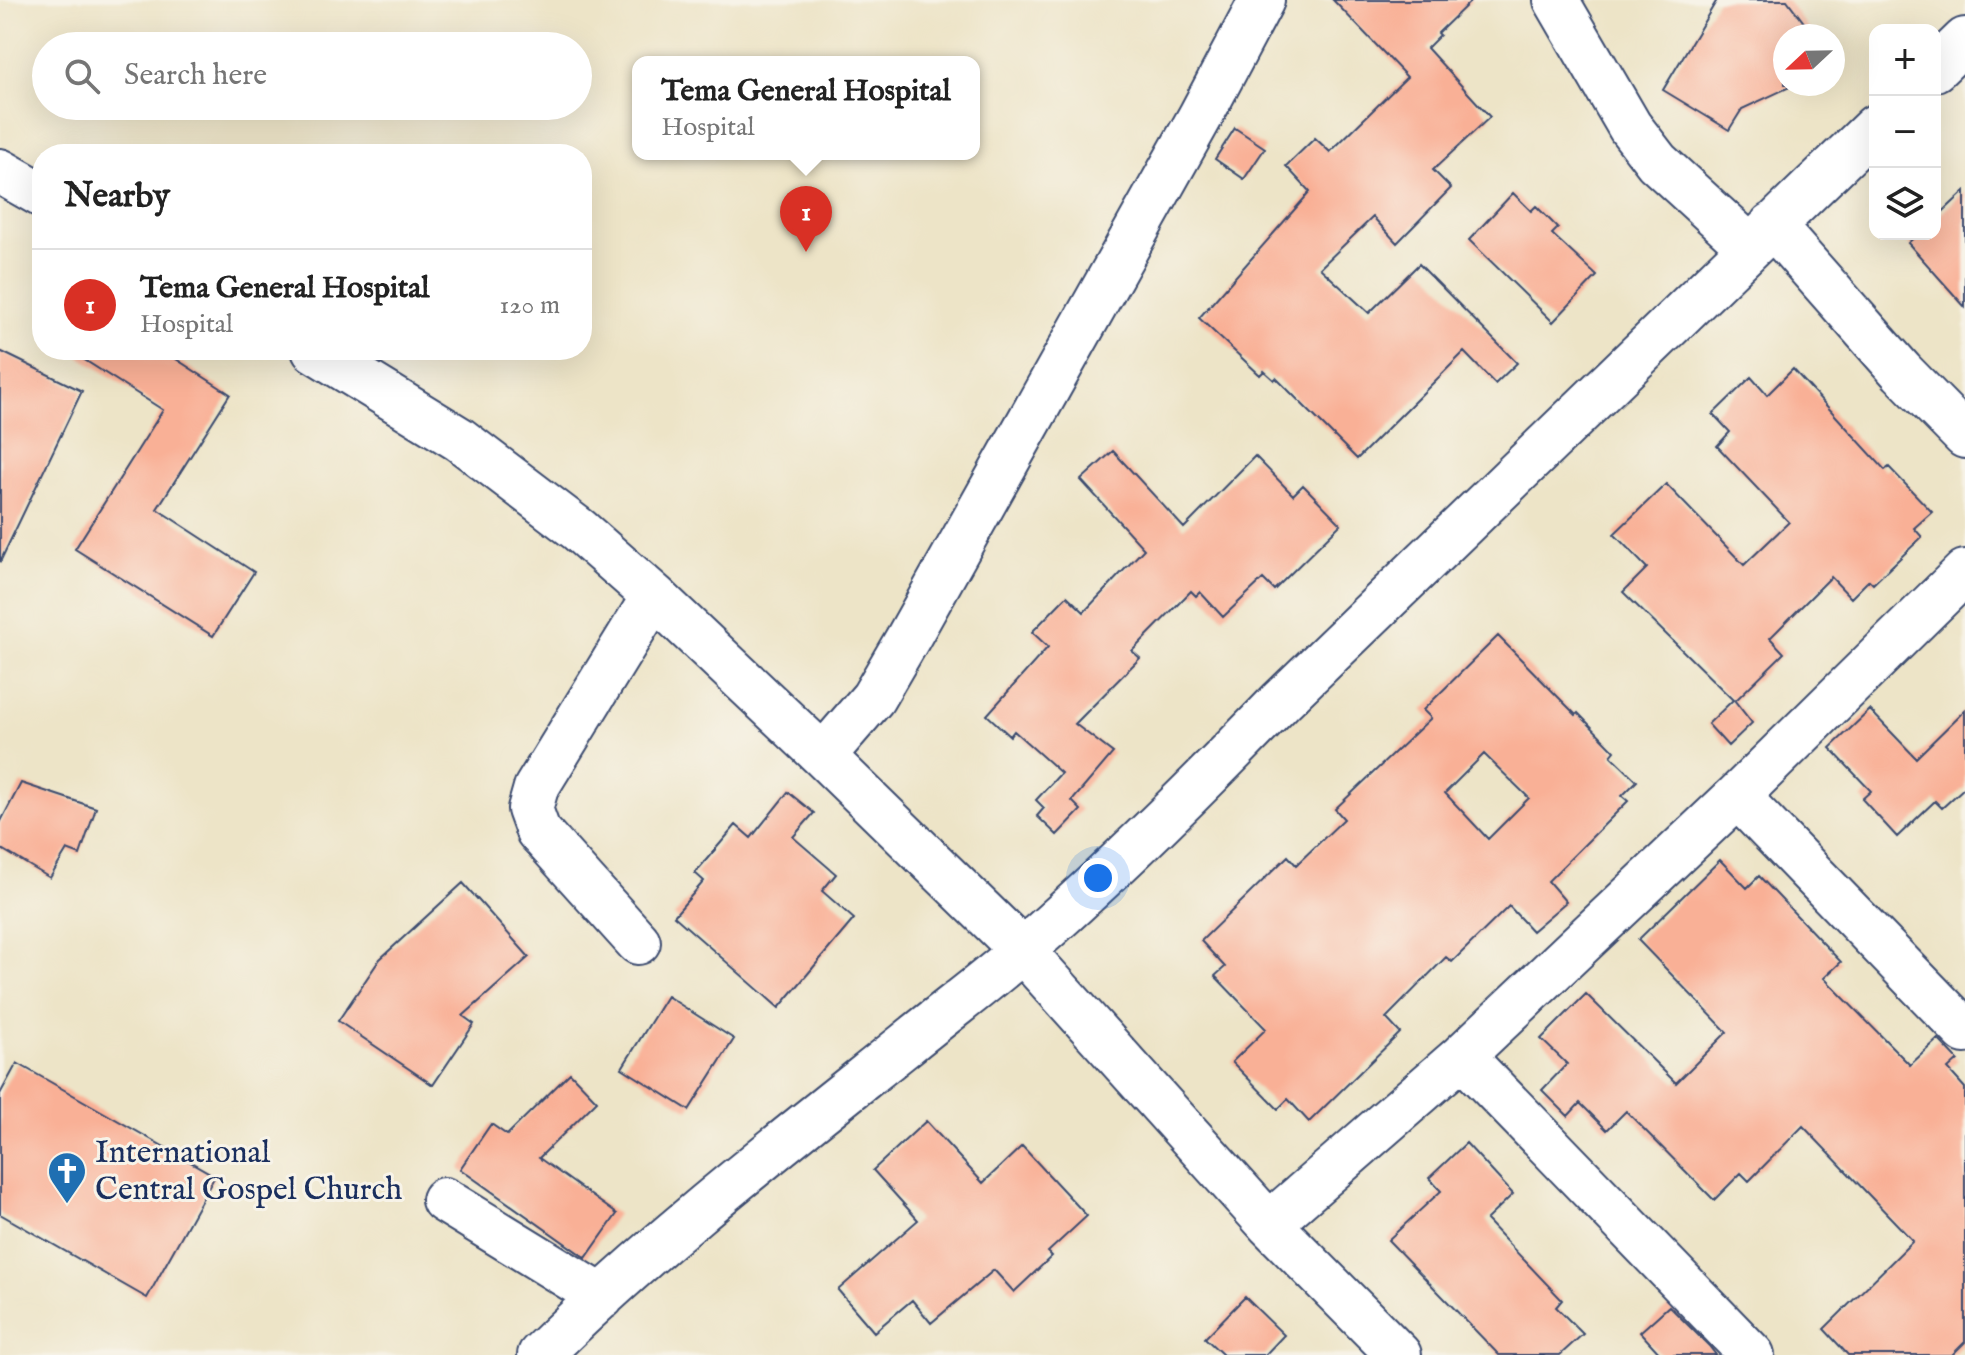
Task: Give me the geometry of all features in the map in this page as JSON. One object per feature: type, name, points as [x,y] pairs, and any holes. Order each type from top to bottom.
[{"type":"street","points":[[823,756],[873,698],[908,638],[1155,198],[1262,0]]},
{"type":"street","points":[[1556,0],[1630,127],[1657,162],[1761,236],[1965,436]]},
{"type":"street","points":[[1941,63],[1965,40]]},
{"type":"street","points":[[540,1355],[694,1217],[1022,950],[1188,796],[1292,690],[1869,133]]},
{"type":"street","points":[[0,171],[32,189]]},
{"type":"street","points":[[330,360],[459,439],[579,530],[654,596],[1022,950],[1269,1224],[1399,1355]]},
{"type":"street","points":[[1269,1224],[1462,1056],[1737,796],[1965,572]]},
{"type":"street","points":[[638,942],[538,831],[530,809],[536,788],[654,596]]},
{"type":"street","points":[[1737,796],[1965,1031]]},
{"type":"street","points":[[1462,1056],[1752,1355]]},
{"type":"street","points":[[444,1200],[602,1297]]},
{"type":"building","points":[[1333,0],[1472,0],[1427,48],[1490,117],[1433,170],[1451,188],[1397,243],[1373,217],[1320,268],[1369,313],[1419,264],[1517,363],[1495,384],[1464,352],[1357,459],[1276,378],[1274,380],[1264,371],[1260,375],[1199,318],[1310,192],[1286,166],[1315,138],[1330,152],[1407,77]]},
{"type":"building","points":[[1717,0],[1787,0],[1805,24],[1773,24],[1773,95],[1742,109],[1729,130],[1663,90]]},
{"type":"building","points":[[1235,128],[1265,148],[1244,179],[1215,159]]},
{"type":"building","points":[[1965,191],[1965,307],[1908,243],[1911,240],[1941,240],[1941,213]]},
{"type":"building","points":[[1513,193],[1531,211],[1536,206],[1558,228],[1552,234],[1597,276],[1553,322],[1469,240]]},
{"type":"building","points":[[0,351],[82,391],[0,562]]},
{"type":"building","points":[[85,360],[177,360],[230,394],[157,509],[254,572],[213,636],[75,549],[163,410]]},
{"type":"building","points":[[1793,369],[1885,470],[1889,467],[1932,512],[1914,528],[1922,537],[1873,584],[1869,580],[1851,598],[1831,577],[1770,638],[1784,653],[1735,701],[1752,723],[1728,746],[1708,724],[1733,700],[1623,592],[1647,568],[1614,534],[1666,484],[1744,565],[1789,522],[1717,446],[1730,432],[1713,414],[1751,377],[1767,395]]},
{"type":"building","points":[[1113,451],[1184,528],[1255,456],[1293,495],[1303,485],[1341,524],[1274,590],[1263,579],[1223,617],[1200,592],[1196,596],[1191,591],[1132,651],[1140,658],[1075,724],[1113,753],[1072,801],[1081,810],[1057,835],[1037,816],[1044,808],[1036,800],[1061,773],[1014,731],[1010,736],[987,715],[1048,647],[1032,632],[1067,596],[1084,612],[1144,549],[1081,480]]},
{"type":"building","points":[[1498,636],[1615,751],[1611,756],[1637,781],[1622,796],[1628,801],[1548,881],[1566,902],[1532,931],[1509,906],[1452,962],[1446,957],[1386,1018],[1400,1033],[1309,1122],[1288,1099],[1278,1109],[1232,1062],[1266,1029],[1215,976],[1225,967],[1201,941],[1288,856],[1296,865],[1344,819],[1335,809],[1431,718],[1423,710]],"holes":[[[1484,754],[1529,798],[1488,839],[1445,793]]]},
{"type":"building","points":[[1870,710],[1916,758],[1965,710],[1965,787],[1942,808],[1935,801],[1897,837],[1862,799],[1871,791],[1830,748]]},
{"type":"building","points":[[21,783],[96,808],[80,855],[67,850],[50,878],[0,848],[0,823]]},
{"type":"building","points":[[788,792],[814,813],[793,837],[836,874],[822,891],[854,919],[779,1008],[674,916],[704,881],[695,873],[736,825],[751,838]]},
{"type":"building","points":[[1720,860],[1747,888],[1759,876],[1841,962],[1824,978],[1910,1065],[1938,1039],[1958,1060],[1948,1069],[1965,1088],[1965,1342],[1952,1355],[1848,1355],[1824,1329],[1913,1241],[1803,1126],[1749,1181],[1741,1173],[1714,1200],[1626,1111],[1607,1130],[1580,1103],[1568,1116],[1542,1090],[1567,1064],[1541,1039],[1586,994],[1676,1083],[1727,1032],[1638,940]]},
{"type":"building","points":[[463,883],[529,957],[463,1016],[474,1024],[433,1085],[338,1021],[380,959]]},
{"type":"building","points":[[667,996],[734,1039],[689,1110],[622,1068]]},
{"type":"building","points":[[17,1063],[215,1176],[147,1298],[0,1214],[0,1094]]},
{"type":"building","points":[[570,1073],[597,1101],[539,1158],[617,1214],[586,1258],[460,1169],[491,1124],[507,1135]]},
{"type":"building","points":[[926,1121],[983,1183],[1022,1146],[1087,1216],[1048,1252],[1052,1256],[1014,1292],[994,1270],[931,1323],[912,1300],[874,1332],[838,1290],[918,1220],[873,1170]]},
{"type":"building","points":[[1466,1143],[1513,1194],[1486,1220],[1562,1300],[1556,1307],[1583,1334],[1560,1355],[1499,1355],[1388,1240],[1441,1191],[1429,1178]]},
{"type":"building","points":[[1245,1297],[1284,1335],[1265,1355],[1223,1355],[1205,1338]]},
{"type":"building","points":[[1669,1306],[1716,1355],[1661,1355],[1640,1332]]},
{"type":"place","name":"Tema General Hospital","points":[[806,252]]},
{"type":"place","name":"International Central Gospel Church","points":[[67,1205]]}]
